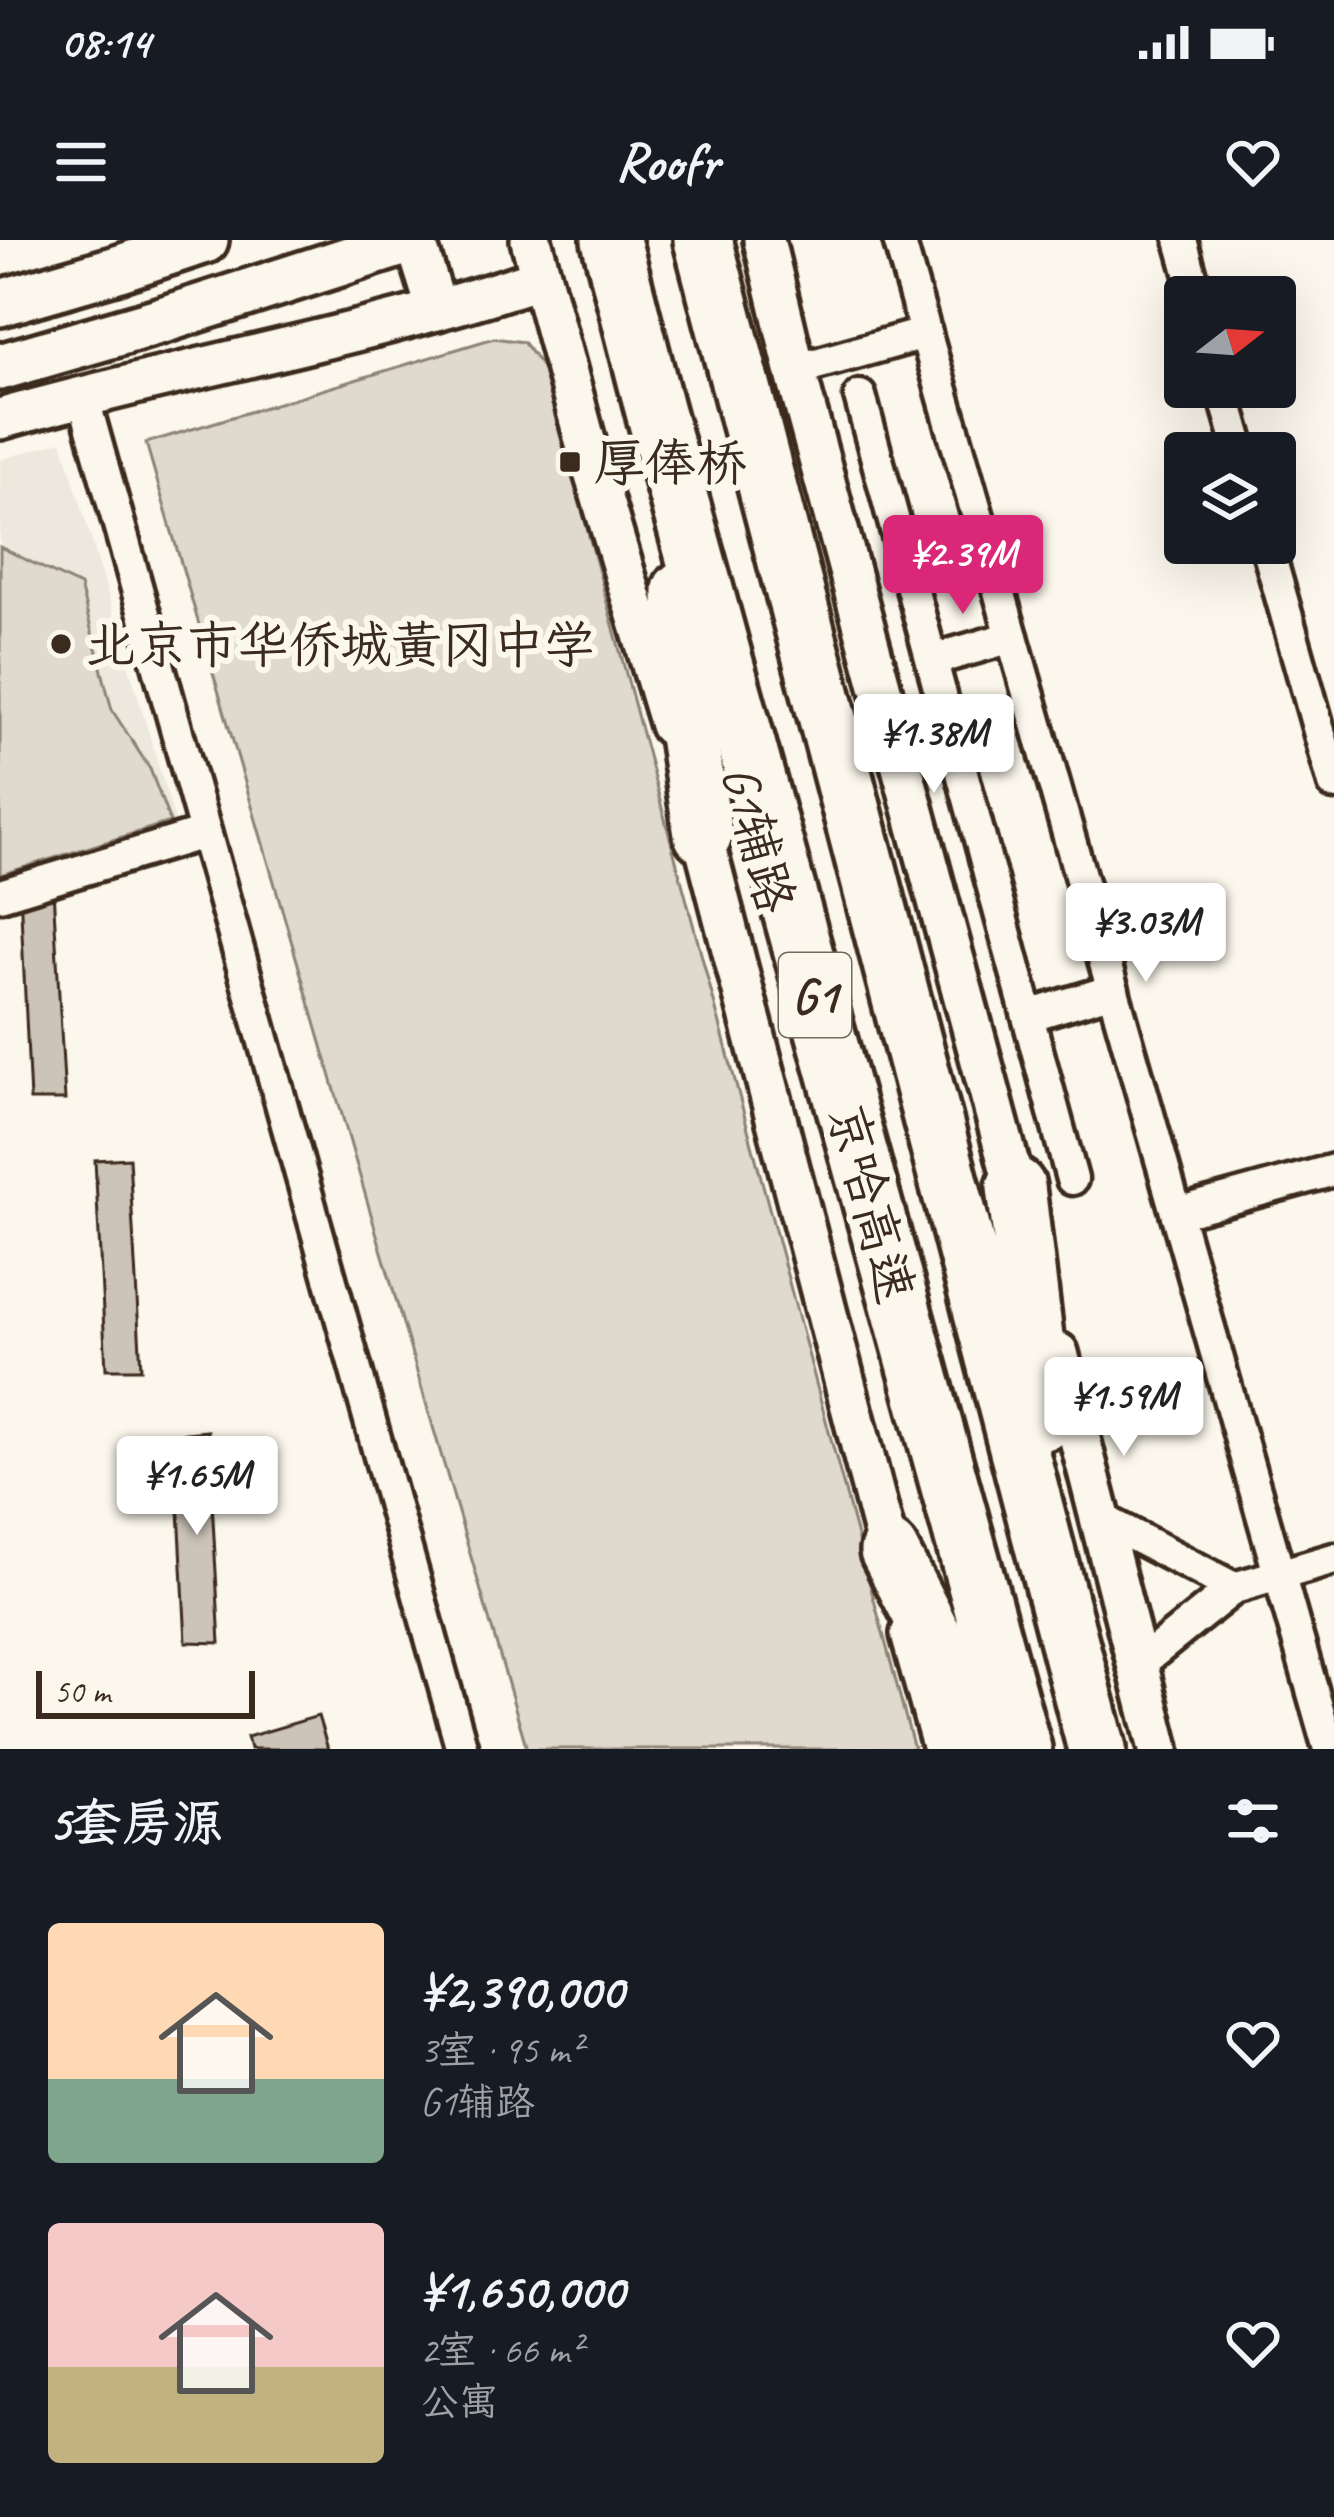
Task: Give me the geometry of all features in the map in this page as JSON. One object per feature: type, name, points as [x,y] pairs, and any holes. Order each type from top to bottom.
[{"type":"highway","name":"京哈高速","points":[[611,240],[1022,1749]]},
{"type":"highway","name":"京哈高速","points":[[704,240],[1097,1749]]},
{"type":"highway","points":[[654,408],[681,579],[684,709],[703,834]]},
{"type":"highway","points":[[1016,1187],[1071,1640]]},
{"type":"highway","points":[[889,1551],[991,1749]]},
{"type":"main road","points":[[0,302],[205,240]]},
{"type":"main road","points":[[0,367],[402,243]]},
{"type":"street","name":"G1辅路","points":[[531,240],[589,455],[703,834],[943,1749]]},
{"type":"street","points":[[764,240],[1016,1187],[1159,1749]]},
{"type":"street","points":[[899,240],[1329,1749]]},
{"type":"street","points":[[1181,240],[1191,276]]},
{"type":"street","points":[[402,243],[437,310]]},
{"type":"street","points":[[0,419],[437,310],[542,278]]},
{"type":"street","points":[[795,370],[926,333]]},
{"type":"street","points":[[83,396],[462,1749]]},
{"type":"street","points":[[860,396],[1072,1179]]},
{"type":"street","points":[[1272,564],[1334,784]]},
{"type":"street","points":[[932,660],[1012,637]]},
{"type":"street","points":[[0,895],[204,833]]},
{"type":"street","points":[[1028,1016],[1113,990]]},
{"type":"street","points":[[1177,1213],[1334,1170]]},
{"type":"street","points":[[1100,1518],[1234,1588]]},
{"type":"street","points":[[1138,1664],[1234,1588],[1334,1559]]},
{"type":"shaded area","points":[[494,338],[523,342],[545,371],[914,1749],[527,1749],[146,443]]},
{"type":"shaded area","name":"北京市华侨城黄冈中学","points":[[62,441],[177,828],[0,883],[0,460]]},
{"type":"shaded area","name":"北京市华侨城黄冈中学","points":[[0,547],[80,586],[112,710],[150,769],[170,822],[0,875]]},
{"type":"building","points":[[53,889],[65,1100],[30,1100],[20,891]]},
{"type":"building","points":[[129,1158],[141,1369],[106,1369],[95,1160]]},
{"type":"building","points":[[208,1431],[220,1643],[186,1642],[175,1434]]},
{"type":"building","points":[[318,1716],[328,1749],[250,1749],[247,1737]]},
{"type":"place","name":"厚俸桥","points":[[570,462]]},
{"type":"place","name":"北京市华侨城黄冈中学","points":[[61,644]]}]
